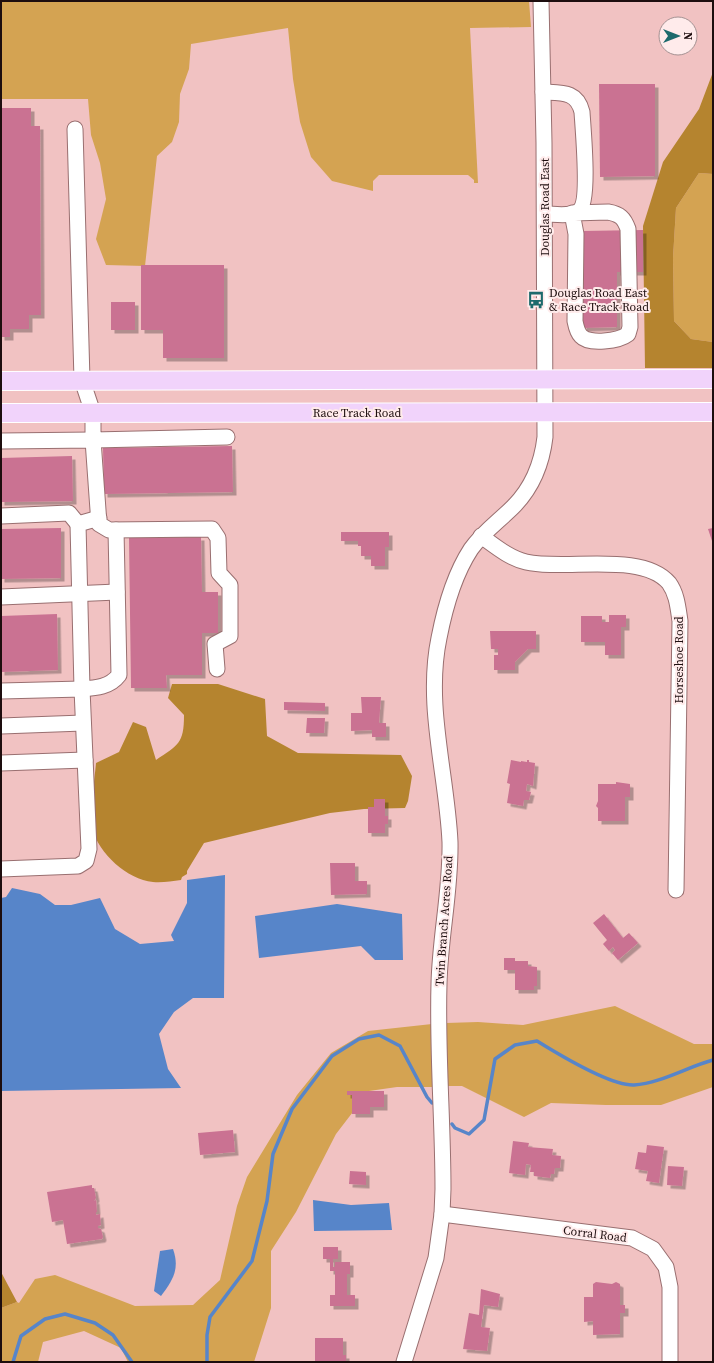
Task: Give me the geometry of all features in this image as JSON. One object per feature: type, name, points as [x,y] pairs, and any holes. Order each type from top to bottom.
[{"type":"main road","points":[[1,381],[713,379]]},
{"type":"main road","name":"Race Track Road","points":[[1,413],[713,412]]},
{"type":"street","name":"Douglas Road East","points":[[541,1],[545,214],[546,413]]},
{"type":"street","points":[[543,92],[572,96],[579,101],[582,112],[585,190],[584,203],[579,210],[572,213]]},
{"type":"street","points":[[75,129],[82,380],[93,413],[93,440],[99,524],[109,530],[212,529],[218,538],[219,573],[230,585],[230,636],[215,644],[217,669]]},
{"type":"street","points":[[545,214],[572,213],[608,212],[618,214],[624,219],[628,229],[630,327],[628,334],[623,338],[616,340],[587,340],[581,336],[576,329],[576,234],[572,213]]},
{"type":"street","name":"Twin Branch Acres Road","points":[[404,1362],[430,1279],[439,1238],[442,1214],[443,1164],[439,985],[450,859],[448,817],[436,712],[435,661],[443,619],[456,580],[464,562],[481,536],[512,508],[531,483],[543,453],[546,413]]},
{"type":"street","points":[[1,441],[227,437]]},
{"type":"street","points":[[1,516],[69,513],[78,524],[83,723],[89,848],[86,860],[78,866],[1,869]]},
{"type":"street","points":[[78,524],[99,518]]},
{"type":"street","points":[[1,691],[96,688],[113,682],[119,675],[116,530]]},
{"type":"street","name":"Horseshoe Road","points":[[481,536],[510,556],[542,565],[628,565],[642,567],[662,577],[669,584],[675,594],[680,621],[676,890]]},
{"type":"street","points":[[1,597],[117,592]]},
{"type":"street","points":[[1,726],[83,723]]},
{"type":"street","points":[[1,763],[85,760]]},
{"type":"street","name":"Corral Road","points":[[442,1214],[632,1238],[653,1249],[666,1267],[670,1287],[670,1362]]},
{"type":"shaded area","points":[[1,1],[529,1],[531,27],[470,28],[478,183],[474,183],[474,180],[468,175],[379,175],[373,181],[373,191],[332,181],[311,157],[300,122],[293,79],[288,28],[191,44],[189,69],[180,94],[179,122],[172,142],[157,156],[145,266],[106,265],[96,239],[106,199],[100,163],[91,135],[88,99],[1,99]]},
{"type":"shaded area","points":[[713,72],[713,174],[699,173],[676,208],[673,258],[674,321],[691,339],[713,342],[713,368],[645,368],[643,226],[663,162],[699,109]]},
{"type":"shaded area","points":[[699,173],[713,174],[713,342],[691,339],[674,321],[673,258],[676,208]]},
{"type":"shaded area","points":[[172,684],[218,684],[265,699],[267,736],[298,753],[401,755],[412,776],[408,801],[405,808],[364,809],[330,813],[204,843],[187,871],[187,874],[182,877],[181,880],[153,882],[133,876],[115,864],[108,856],[101,847],[92,828],[92,806],[96,763],[119,752],[133,722],[146,727],[156,760],[175,747],[183,732],[184,715],[168,698]]},
{"type":"shaded area","points":[[615,1006],[694,1044],[713,1044],[713,1087],[661,1105],[551,1103],[524,1117],[462,1086],[448,1086],[446,1023],[478,1022],[523,1025]]},
{"type":"shaded area","points":[[432,1024],[434,1087],[397,1087],[369,1091],[336,1134],[296,1212],[271,1251],[271,1308],[254,1362],[128,1362],[121,1348],[84,1331],[43,1342],[38,1362],[1,1362],[1,1308],[17,1302],[19,1303],[35,1279],[55,1275],[135,1306],[193,1305],[220,1280],[237,1206],[247,1177],[297,1095],[331,1053],[368,1031]]},
{"type":"shaded area","points":[[1,1272],[17,1302],[1,1308]]},
{"type":"water","points":[[225,875],[224,998],[193,998],[174,1012],[159,1034],[168,1069],[181,1088],[1,1091],[1,898],[6,897],[12,888],[40,894],[55,905],[71,905],[100,898],[115,929],[140,944],[174,941],[171,935],[187,903],[187,880]]},
{"type":"water","points":[[337,904],[402,914],[403,960],[375,960],[361,946],[259,958],[255,916]]},
{"type":"water","points":[[313,1200],[351,1205],[389,1203],[392,1230],[314,1231]]},
{"type":"water","points":[[173,1249],[176,1263],[174,1274],[169,1285],[161,1296],[154,1291],[160,1251]]},
{"type":"building","points":[[599,84],[655,84],[655,176],[600,177]]},
{"type":"building","points":[[1,108],[31,108],[31,126],[40,126],[41,315],[29,315],[29,329],[10,329],[10,337],[1,337]]},
{"type":"building","points":[[643,230],[643,272],[617,272],[617,327],[583,328],[582,231]]},
{"type":"building","points":[[141,265],[224,265],[224,358],[163,358],[163,330],[141,330]]},
{"type":"building","points":[[111,302],[135,302],[135,330],[111,330]]},
{"type":"building","points":[[232,446],[233,492],[104,494],[103,448]]},
{"type":"building","points":[[72,456],[73,501],[1,502],[1,458]]},
{"type":"building","points":[[61,528],[61,578],[1,579],[1,529]]},
{"type":"building","points":[[713,528],[713,544],[708,529]]},
{"type":"building","points":[[341,532],[389,532],[389,547],[385,547],[385,566],[371,566],[371,556],[361,556],[361,546],[358,546],[358,541],[341,541]]},
{"type":"building","points":[[201,537],[202,592],[218,592],[218,633],[202,633],[202,675],[166,675],[167,688],[131,688],[129,538]]},
{"type":"building","points":[[57,614],[58,670],[1,672],[1,616]]},
{"type":"building","points":[[609,615],[626,615],[626,627],[621,627],[621,655],[605,655],[605,642],[581,642],[581,616],[602,616],[602,622],[609,622]]},
{"type":"building","points":[[490,631],[536,631],[536,649],[528,649],[515,662],[515,670],[494,670],[494,655],[498,655],[498,649],[491,649]]},
{"type":"building","points":[[361,697],[381,697],[379,723],[386,723],[386,737],[372,737],[372,730],[351,731],[351,713],[362,713]]},
{"type":"building","points":[[284,702],[325,703],[325,711],[284,710]]},
{"type":"building","points":[[307,718],[325,718],[324,733],[306,733]]},
{"type":"building","points":[[511,760],[527,762],[527,760],[529,760],[529,762],[535,763],[533,786],[527,784],[526,791],[531,792],[529,800],[524,800],[523,806],[507,803],[510,784],[507,783]]},
{"type":"building","points":[[616,782],[630,784],[630,797],[625,797],[625,821],[598,821],[598,808],[596,806],[598,801],[598,784],[616,784]]},
{"type":"building","points":[[374,799],[385,799],[385,816],[388,816],[388,824],[385,824],[385,833],[368,833],[368,807],[374,807]]},
{"type":"building","points":[[330,863],[355,863],[355,881],[367,881],[367,894],[331,895]]},
{"type":"building","points":[[604,914],[623,938],[629,933],[638,943],[618,960],[612,953],[615,950],[613,947],[609,951],[603,944],[607,940],[593,923]]},
{"type":"building","points":[[504,958],[515,958],[515,961],[528,961],[528,966],[537,967],[537,986],[534,986],[534,990],[515,990],[515,970],[504,970]]},
{"type":"building","points":[[347,1091],[384,1091],[384,1107],[370,1107],[370,1114],[352,1114],[352,1095],[347,1095]]},
{"type":"building","points":[[233,1130],[235,1152],[200,1155],[198,1133]]},
{"type":"building","points":[[513,1141],[529,1143],[528,1147],[553,1149],[552,1155],[561,1156],[560,1168],[555,1168],[554,1174],[551,1174],[550,1178],[534,1176],[534,1172],[530,1172],[531,1165],[526,1164],[525,1175],[509,1173]]},
{"type":"building","points":[[647,1145],[664,1147],[659,1183],[646,1181],[648,1171],[635,1169],[638,1152],[646,1153]]},
{"type":"building","points":[[668,1166],[684,1167],[682,1186],[667,1185]]},
{"type":"building","points":[[350,1171],[366,1172],[366,1185],[349,1184]]},
{"type":"building","points":[[92,1185],[96,1198],[94,1201],[96,1200],[96,1215],[100,1214],[101,1225],[98,1226],[98,1228],[101,1229],[103,1237],[102,1239],[67,1244],[63,1220],[52,1222],[47,1192]]},
{"type":"building","points":[[323,1247],[338,1247],[338,1259],[333,1259],[333,1267],[335,1267],[335,1262],[350,1262],[350,1274],[347,1274],[347,1295],[355,1295],[355,1306],[330,1306],[330,1295],[335,1295],[335,1271],[330,1271],[330,1259],[323,1259]]},
{"type":"building","points":[[596,1282],[612,1284],[616,1282],[620,1284],[620,1305],[625,1305],[625,1313],[620,1313],[620,1334],[593,1335],[593,1321],[584,1322],[584,1297],[593,1297],[593,1284]]},
{"type":"building","points":[[481,1289],[500,1294],[498,1307],[484,1305],[481,1327],[490,1328],[487,1351],[463,1349],[469,1313],[479,1315]]},
{"type":"building","points":[[315,1338],[343,1338],[343,1355],[346,1355],[346,1362],[315,1362]]},
{"type":"waterway","points":[[207,1362],[207,1335],[210,1317],[252,1261],[267,1201],[273,1154],[292,1109],[332,1056],[359,1039],[379,1035],[400,1046],[427,1097],[432,1103]]},
{"type":"waterway","points":[[452,1124],[455,1128],[469,1134],[484,1120],[495,1059],[515,1045],[537,1041],[598,1075],[624,1084],[634,1085],[644,1084],[664,1078],[713,1060]]},
{"type":"waterway","points":[[13,1362],[21,1336],[45,1319],[65,1314],[95,1323],[113,1335],[132,1362]]},
{"type":"place","name":"Douglas Road East & Race Track Road","points":[[536,300]]}]
